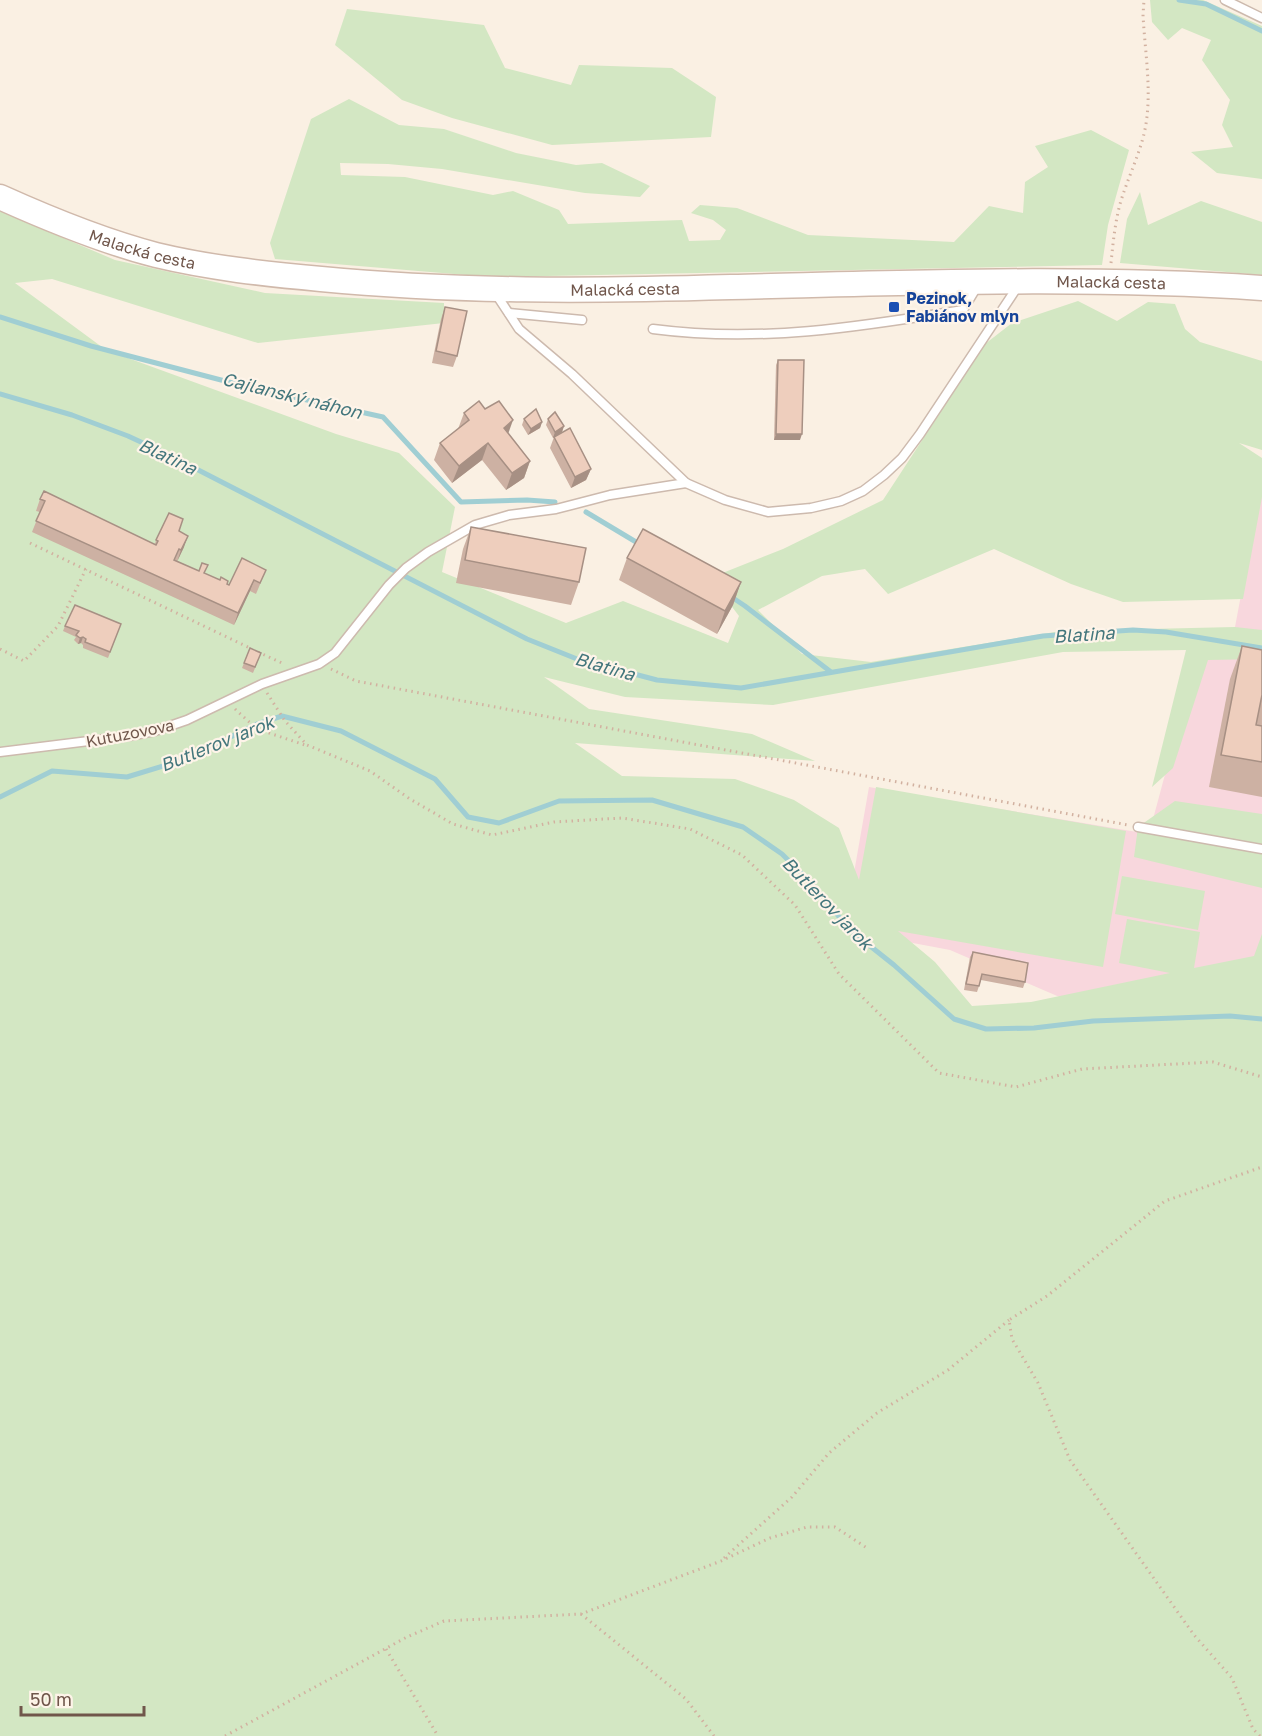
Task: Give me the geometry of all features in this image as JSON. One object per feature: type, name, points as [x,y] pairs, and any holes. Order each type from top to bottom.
[{"type":"main road","name":"Malacká cesta","points":[[0,197],[114,243],[189,261],[242,271],[383,285],[493,289],[661,290],[1110,280],[1262,288]]},
{"type":"lane","points":[[1225,0],[1262,18]]},
{"type":"lane","points":[[493,289],[519,329],[572,374],[686,483],[724,500],[768,512],[801,509],[842,501],[863,491],[884,475],[902,458],[1022,281]]},
{"type":"lane","points":[[653,329],[690,334],[767,335],[856,327],[963,310],[980,282]]},
{"type":"lane","points":[[509,313],[582,321]]},
{"type":"lane","name":"Kutuzovova","points":[[0,752],[84,742],[155,730],[187,720],[262,684],[319,663],[335,653],[389,585],[406,568],[462,532],[492,519],[556,509],[610,495],[686,483]]},
{"type":"lane","points":[[1138,827],[1262,849]]},
{"type":"path","points":[[1110,280],[1116,222],[1144,133],[1148,108],[1144,0]]},
{"type":"path","points":[[30,543],[299,672]]},
{"type":"path","points":[[0,655],[2,650],[24,661],[58,626],[86,569]]},
{"type":"path","points":[[319,663],[356,681],[1138,827]]},
{"type":"path","points":[[262,684],[279,713],[307,745]]},
{"type":"path","points":[[226,701],[257,729],[307,745],[370,771],[410,799],[453,824],[492,835],[555,822],[622,818],[690,829],[742,855],[795,905],[839,974],[939,1073],[1016,1087],[1082,1070],[1213,1062],[1262,1077]]},
{"type":"path","points":[[721,1561],[792,1497],[829,1453],[878,1413],[948,1370],[1009,1320],[1047,1296],[1165,1202],[1262,1167]]},
{"type":"path","points":[[1009,1320],[1012,1339],[1038,1383],[1070,1460],[1194,1635],[1232,1678],[1253,1730],[1260,1736]]},
{"type":"path","points":[[225,1736],[407,1637],[444,1621],[580,1614],[721,1561],[770,1538],[807,1527],[835,1527],[867,1548]]},
{"type":"path","points":[[580,1614],[686,1699],[714,1736]]},
{"type":"path","points":[[386,1649],[438,1736]]},
{"type":"shaded area","points":[[1262,483],[1262,1036],[1120,1023],[950,950],[844,930],[869,787],[1149,834],[1202,637],[1228,642],[1235,627]]},
{"type":"green space","points":[[1150,0],[1203,0],[1262,26],[1262,179],[1217,173],[1191,152],[1233,147],[1222,125],[1230,100],[1202,60],[1211,40],[1182,28],[1168,40],[1152,22]]},
{"type":"green space","points":[[347,9],[484,25],[505,68],[571,85],[579,65],[672,68],[716,97],[711,137],[552,145],[452,118],[402,100],[335,45]]},
{"type":"green space","points":[[349,99],[399,125],[444,129],[516,153],[576,165],[602,163],[650,186],[640,197],[585,193],[442,169],[388,164],[340,163],[341,175],[405,177],[493,195],[513,191],[559,210],[568,224],[682,220],[689,241],[720,240],[726,230],[713,220],[691,213],[700,205],[737,208],[808,235],[954,242],[989,206],[1023,213],[1025,182],[1048,167],[1035,146],[1091,130],[1129,150],[1108,225],[1102,265],[490,277],[275,259],[270,243],[311,119]]},
{"type":"green space","points":[[1140,192],[1148,225],[1201,201],[1262,222],[1262,275],[1120,263],[1127,219]]},
{"type":"green space","points":[[0,211],[115,260],[265,293],[444,303],[444,323],[258,343],[52,279],[15,283],[106,350],[336,434],[399,453],[455,507],[442,572],[566,623],[623,601],[728,643],[739,616],[710,578],[783,549],[883,500],[985,344],[1012,323],[1078,301],[1117,321],[1148,302],[1175,304],[1185,329],[1200,342],[1262,361],[1262,450],[1239,443],[1262,458],[1262,497],[1243,599],[1123,602],[1071,584],[994,549],[888,594],[865,569],[822,576],[758,610],[802,654],[871,662],[1061,631],[1235,627],[1262,630],[1262,659],[1208,660],[1173,768],[1152,787],[1186,650],[1063,652],[773,705],[625,697],[544,677],[589,709],[752,734],[815,761],[575,743],[622,776],[735,779],[794,800],[839,828],[859,880],[876,787],[1126,831],[1103,967],[898,931],[935,962],[972,1006],[1031,1002],[1170,973],[1119,963],[1127,919],[1200,932],[1194,968],[1254,956],[1262,934],[1262,1736],[0,1736]]},
{"type":"green space","points":[[1175,801],[1262,814],[1262,888],[1134,857],[1138,827]]},
{"type":"green space","points":[[1122,876],[1205,891],[1198,930],[1115,914]]},
{"type":"building","points":[[445,307],[467,311],[457,356],[436,351]]},
{"type":"building","points":[[778,360],[804,360],[802,434],[776,434]]},
{"type":"building","points":[[479,401],[485,409],[499,401],[513,420],[504,428],[530,461],[512,473],[488,443],[459,466],[440,443],[469,420],[464,413]]},
{"type":"building","points":[[536,409],[542,422],[531,429],[524,419]]},
{"type":"building","points":[[555,412],[564,426],[555,432],[548,419]]},
{"type":"building","points":[[570,428],[591,469],[575,477],[554,437]]},
{"type":"building","points":[[44,491],[156,545],[158,541],[156,540],[169,513],[183,519],[179,531],[188,536],[174,560],[199,571],[202,563],[208,565],[204,573],[220,580],[221,577],[228,581],[229,585],[242,558],[266,570],[260,583],[254,580],[238,613],[36,521],[45,501],[40,499]]},
{"type":"building","points":[[471,527],[586,548],[579,582],[465,560]]},
{"type":"building","points":[[643,529],[741,582],[725,611],[627,558]]},
{"type":"building","points":[[75,605],[121,624],[110,652],[85,642],[86,639],[76,635],[79,631],[65,626]]},
{"type":"building","points":[[1242,646],[1262,650],[1262,695],[1256,725],[1262,726],[1262,762],[1221,755]]},
{"type":"building","points":[[250,648],[261,653],[255,667],[244,663]]},
{"type":"building","points":[[973,952],[1028,963],[1025,982],[982,974],[979,986],[966,984]]},
{"type":"waterway","points":[[1179,0],[1206,4],[1262,31]]},
{"type":"waterway","name":"Cajlanský náhon","points":[[0,317],[91,346],[244,386],[383,417],[461,502],[527,500],[555,502]]},
{"type":"waterway","name":"Blatina","points":[[0,394],[72,415],[128,436],[527,639],[577,659],[657,680],[741,688],[1043,636],[1133,630],[1166,632],[1262,648]]},
{"type":"waterway","name":"Cajlanský náhon","points":[[586,512],[641,545]]},
{"type":"waterway","name":"Cajlanský náhon","points":[[730,596],[831,672]]},
{"type":"waterway","name":"Butlerov jarok","points":[[0,797],[52,771],[127,777],[186,759],[257,724],[282,716],[341,731],[435,779],[468,817],[499,823],[559,801],[652,800],[743,827],[782,854],[811,883],[850,930],[894,965],[954,1019],[986,1029],[1034,1028],[1093,1021],[1230,1016],[1262,1019]]},
{"type":"place","name":"Pezinok, Fabiánov mlyn","points":[[894,307]]}]
